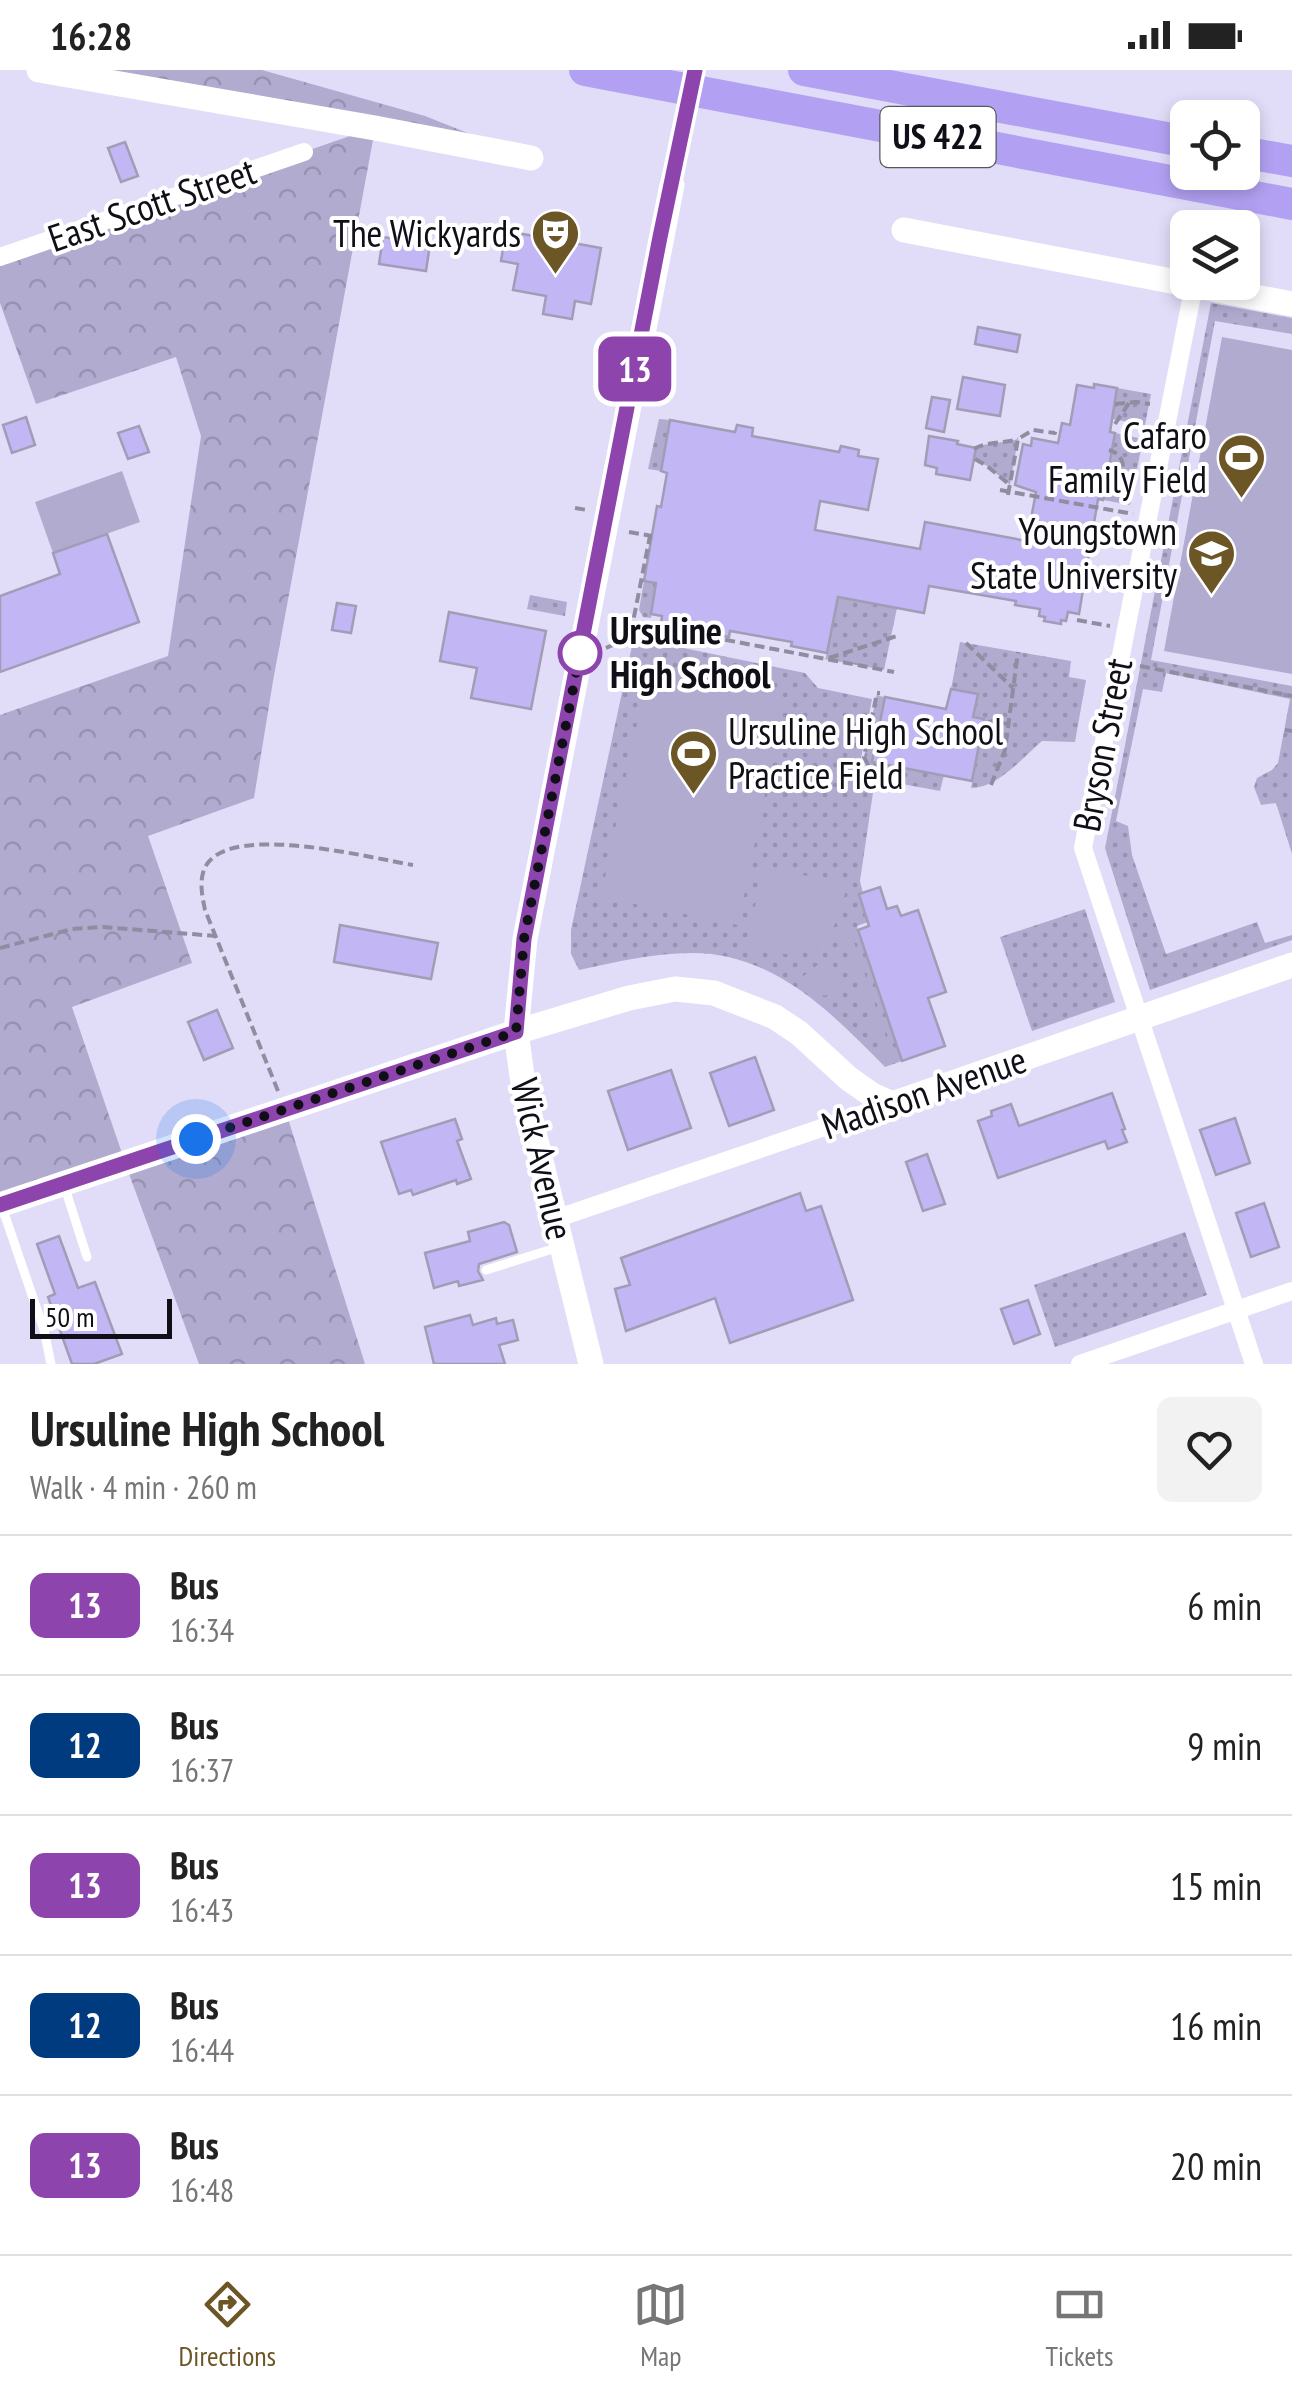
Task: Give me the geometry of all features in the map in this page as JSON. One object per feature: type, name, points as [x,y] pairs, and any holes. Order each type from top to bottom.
[{"type":"highway","name":"US 422","points":[[585,70],[1292,204]]},
{"type":"highway","name":"US 422","points":[[804,70],[1170,139]]},
{"type":"highway","points":[[1260,155],[1292,161]]},
{"type":"street","points":[[39,70],[531,158]]},
{"type":"street","name":"East Scott Street","points":[[0,258],[304,152]]},
{"type":"street","name":"Wick Avenue","points":[[591,1364],[526,1100],[516,1032],[524,939],[672,185]]},
{"type":"street","points":[[904,230],[1170,280]]},
{"type":"street","points":[[1260,298],[1292,304]]},
{"type":"street","name":"Bryson Street","points":[[1191,300],[1083,848],[1254,1364]]},
{"type":"street","name":"Madison Avenue","points":[[555,1219],[1292,966]]},
{"type":"street","points":[[1,1204],[516,1032],[629,998],[675,989],[714,992],[775,1018],[799,1033],[848,1078],[892,1104]]},
{"type":"street","points":[[1080,1364],[1292,1291]]},
{"type":"lane","points":[[64,1184],[87,1257]]},
{"type":"lane","points":[[1,1204],[44,1330],[51,1364]]},
{"type":"lane","points":[[486,1270],[562,1246]]},
{"type":"path","points":[[1116,424],[1129,402]]},
{"type":"path","points":[[1114,404],[1155,405]]},
{"type":"path","points":[[974,449],[1018,439],[1034,430],[1055,432]]},
{"type":"path","points":[[1009,491],[1018,439]]},
{"type":"path","points":[[1103,484],[1113,482],[1123,471],[1122,460],[1110,450]]},
{"type":"path","points":[[974,459],[987,466],[1009,491]]},
{"type":"path","points":[[1000,490],[1133,514]]},
{"type":"path","points":[[606,648],[631,632],[651,536],[628,532]]},
{"type":"path","points":[[1086,572],[1120,578]]},
{"type":"path","points":[[655,626],[657,615]]},
{"type":"path","points":[[622,620],[894,672]]},
{"type":"path","points":[[1077,620],[1110,626]]},
{"type":"path","points":[[664,644],[667,629]]},
{"type":"path","points":[[824,659],[900,635]]},
{"type":"path","points":[[966,643],[1014,688]]},
{"type":"path","points":[[990,785],[1005,750],[1018,652]]},
{"type":"path","points":[[1140,666],[1292,696]]},
{"type":"path","points":[[875,779],[864,756],[880,693]]},
{"type":"path","points":[[872,716],[881,718]]},
{"type":"path","points":[[984,724],[1007,724]]},
{"type":"path","points":[[1284,730],[1292,732]]},
{"type":"path","points":[[866,746],[875,748]]},
{"type":"path","points":[[285,1109],[206,910],[201,889],[205,867],[216,855],[244,845],[271,843],[413,866]]},
{"type":"path","points":[[0,948],[72,929],[103,926],[216,936]]},
{"type":"green space","points":[[39,70],[262,70],[425,116],[531,158],[375,129],[254,798],[148,836],[192,963],[72,1007],[125,1162],[285,1109],[365,1364],[199,1364],[125,1163],[0,1205],[0,715],[168,656],[201,436],[176,357],[36,404],[0,303],[0,257],[373,128]]},
{"type":"green space","points":[[1211,303],[1292,318],[1292,334],[1215,321],[1151,660],[1292,686],[1292,854],[1276,803],[1261,805],[1254,787],[1257,778],[1278,763],[1290,699],[1166,673],[1162,692],[1143,689],[1116,821],[1128,826],[1132,855],[1166,954],[1257,922],[1265,943],[1292,935],[1292,940],[1150,990],[1105,848]]},
{"type":"green space","name":"Cafaro Family Field","points":[[1222,337],[1292,350],[1292,674],[1164,651]]},
{"type":"green space","points":[[1117,388],[1151,394],[1145,425],[1112,419]]},
{"type":"green space","points":[[659,419],[670,420],[661,471],[648,469]]},
{"type":"green space","points":[[1115,433],[1143,439],[1130,505],[1103,500]]},
{"type":"green space","points":[[1018,439],[1010,485],[975,459],[974,449],[979,446]]},
{"type":"green space","points":[[122,471],[140,522],[53,553],[35,502]]},
{"type":"green space","points":[[644,581],[656,583],[651,618],[643,617],[639,610]]},
{"type":"green space","points":[[530,595],[567,602],[565,616],[527,609]]},
{"type":"green space","points":[[838,597],[897,608],[884,670],[824,659]]},
{"type":"green space","points":[[641,641],[805,673],[818,688],[872,699],[858,775],[874,778],[864,757],[880,693],[944,775],[940,791],[875,779],[860,881],[863,893],[859,895],[868,922],[857,926],[902,1061],[885,1067],[822,1007],[775,975],[749,963],[722,956],[678,953],[579,970],[571,954],[571,930],[632,646]]},
{"type":"green space","points":[[960,642],[1071,661],[1069,677],[1086,680],[1075,742],[1042,741],[1000,778],[971,788],[984,720],[973,717],[978,694],[951,689]]},
{"type":"green space","name":"Ursuline High School Practice Field","points":[[648,670],[785,697],[738,925],[601,897]]},
{"type":"green space","points":[[763,867],[847,884],[841,910],[823,942],[801,953],[786,954],[747,945]]},
{"type":"green space","points":[[1085,909],[1115,1002],[1032,1031],[1000,937]]},
{"type":"green space","points":[[849,927],[892,1055],[883,1058],[840,930]]},
{"type":"green space","points":[[829,956],[842,984],[825,996],[801,978]]},
{"type":"green space","points":[[1185,1232],[1207,1295],[1055,1347],[1034,1285]]},
{"type":"building","points":[[125,142],[138,176],[121,182],[108,148]]},
{"type":"building","name":"The Wickyards","points":[[506,231],[601,248],[591,304],[575,301],[572,319],[543,314],[546,296],[513,290],[518,264],[501,261]]},
{"type":"building","points":[[383,237],[430,244],[426,271],[379,264]]},
{"type":"building","points":[[978,327],[1020,335],[1017,352],[975,344]]},
{"type":"building","points":[[963,377],[1005,385],[1000,416],[957,409]]},
{"type":"building","name":"Ursuline High School","points":[[1094,384],[1117,388],[1110,432],[1115,433],[1103,500],[1098,499],[1079,614],[1068,612],[1061,624],[1044,621],[1045,617],[1039,616],[1040,609],[1015,605],[1016,601],[929,586],[924,613],[838,597],[827,653],[730,631],[729,637],[661,624],[662,616],[651,614],[656,583],[644,581],[667,473],[661,471],[670,420],[735,432],[737,425],[753,428],[752,436],[839,452],[841,446],[859,450],[858,456],[878,459],[868,510],[820,501],[815,530],[920,549],[925,522],[1027,541],[1036,492],[1015,485],[1023,444],[1031,446],[1032,438],[1058,443],[1062,423],[1070,425],[1077,385],[1094,388]]},
{"type":"building","points":[[932,397],[950,400],[944,432],[926,428]]},
{"type":"building","points":[[26,417],[35,445],[12,453],[3,425]]},
{"type":"building","points":[[139,426],[149,452],[128,459],[118,433]]},
{"type":"building","points":[[929,436],[976,448],[970,480],[936,474],[937,468],[925,465]]},
{"type":"building","points":[[107,534],[139,622],[0,672],[0,596],[60,574],[53,553]]},
{"type":"building","points":[[337,603],[356,606],[351,633],[332,630]]},
{"type":"building","points":[[449,612],[546,631],[531,709],[471,698],[477,668],[440,661]]},
{"type":"building","points":[[951,689],[978,694],[973,717],[984,719],[972,781],[872,762],[885,697],[946,709]]},
{"type":"building","points":[[880,887],[887,909],[897,906],[901,916],[918,910],[946,992],[928,998],[945,1046],[902,1061],[858,930],[869,926],[859,894]]},
{"type":"building","points":[[340,925],[438,943],[431,979],[334,962]]},
{"type":"building","points":[[217,1010],[233,1048],[204,1060],[188,1022]]},
{"type":"building","points":[[755,1057],[774,1110],[729,1126],[710,1073]]},
{"type":"building","points":[[671,1070],[691,1128],[628,1150],[608,1091]]},
{"type":"building","points":[[1112,1093],[1127,1142],[1108,1149],[1105,1141],[998,1178],[978,1121],[992,1116],[991,1111],[1011,1104],[1019,1126]]},
{"type":"building","points":[[1235,1118],[1250,1163],[1216,1175],[1200,1130]]},
{"type":"building","points":[[455,1119],[462,1139],[457,1141],[471,1179],[457,1184],[456,1180],[413,1195],[411,1190],[399,1194],[381,1142]]},
{"type":"building","points":[[927,1154],[945,1204],[923,1211],[906,1162]]},
{"type":"building","points":[[800,1193],[806,1211],[821,1206],[853,1300],[730,1343],[715,1298],[626,1331],[615,1289],[630,1285],[621,1258]]},
{"type":"building","points":[[1264,1203],[1279,1247],[1251,1257],[1236,1213]]},
{"type":"building","points":[[504,1222],[509,1225],[517,1252],[479,1264],[483,1280],[459,1286],[458,1281],[434,1288],[425,1253],[470,1241],[468,1232]]},
{"type":"building","points":[[59,1236],[78,1288],[95,1282],[122,1354],[94,1364],[72,1364],[48,1297],[55,1294],[37,1244]]},
{"type":"building","points":[[1028,1300],[1040,1334],[1014,1344],[1001,1309]]},
{"type":"building","points":[[470,1315],[473,1325],[496,1318],[497,1324],[513,1320],[518,1340],[499,1345],[505,1364],[434,1364],[425,1327]]},
{"type":"bus line","name":"13","points":[[0,1205],[516,1032],[524,939],[695,70]]},
{"type":"place","name":"The Wickyards","points":[[556,276]]},
{"type":"place","name":"Cafaro Family Field","points":[[1242,500]]},
{"type":"place","name":"Youngstown State University","points":[[1212,596]]},
{"type":"place","name":"Ursuline High School","points":[[580,653]]},
{"type":"place","name":"Ursuline High School Practice Field","points":[[693,796]]},
{"type":"route","points":[[196,1139],[516,1032],[524,939],[582,643],[580,653]]}]
